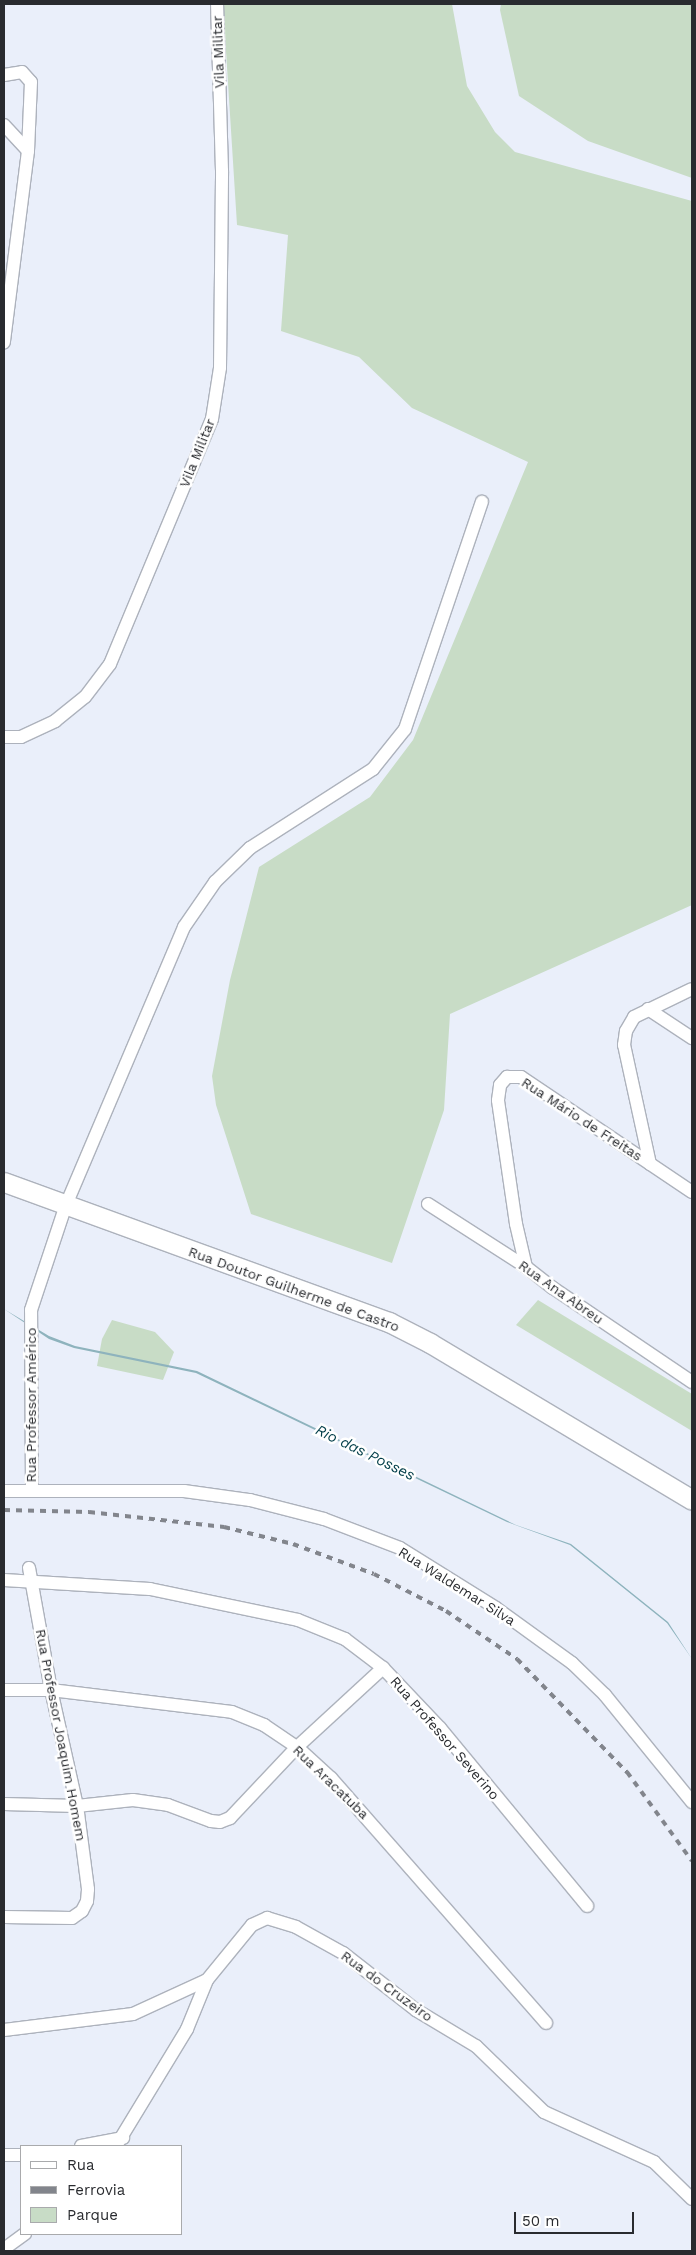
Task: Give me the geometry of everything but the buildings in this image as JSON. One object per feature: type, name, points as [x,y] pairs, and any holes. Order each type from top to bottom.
[{"type":"main road","name":"Rua Doutor Guilherme de Castro","points":[[4,1182],[389,1322],[438,1348],[692,1500]]},
{"type":"street","name":"Vila Militar","points":[[4,738],[21,737],[55,721],[85,697],[110,664],[212,419],[220,368],[222,171],[217,4]]},
{"type":"street","points":[[4,75],[22,72],[31,82],[28,152],[4,342]]},
{"type":"street","points":[[4,125],[28,152]]},
{"type":"street","name":"Rua Professor Américo","points":[[32,1490],[31,1310],[66,1205],[176,944],[214,882],[250,848],[372,769],[405,729],[482,502]]},
{"type":"street","points":[[650,1164],[624,1045],[626,1031],[634,1017],[692,989]]},
{"type":"street","points":[[648,1009],[692,1038]]},
{"type":"street","name":"Rua Mário de Freitas","points":[[526,1267],[516,1224],[498,1100],[500,1085],[507,1077],[521,1077],[692,1192]]},
{"type":"street","name":"Rua Ana Abreu","points":[[428,1204],[526,1267],[553,1288],[692,1382]]},
{"type":"street","name":"Rua Waldemar Silva","points":[[4,1491],[184,1491],[250,1500],[324,1519],[400,1548],[496,1608],[572,1663],[605,1694],[692,1802]]},
{"type":"street","name":"Rua Professor Severino","points":[[4,1580],[30,1574],[150,1589],[298,1620],[345,1639],[383,1668],[440,1728],[587,1906]]},
{"type":"street","name":"Rua Professor Joaquim Homem","points":[[4,1917],[72,1918],[82,1911],[87,1902],[77,1806],[50,1690],[30,1574]]},
{"type":"street","points":[[4,1804],[77,1806],[133,1800],[168,1805],[211,1821],[230,1818],[297,1747],[383,1668]]},
{"type":"street","name":"Rua Aracatuba","points":[[4,1690],[50,1690],[232,1712],[264,1724],[297,1747],[378,1828],[546,2023]]},
{"type":"street","name":"Rua do Cruzeiro","points":[[207,1980],[252,1925],[267,1918],[296,1927],[343,1953],[416,2010],[476,2046],[544,2112],[654,2162],[692,2199]]},
{"type":"street","points":[[4,2030],[133,2014],[207,1980]]},
{"type":"street","points":[[91,2145],[120,2142],[187,2029],[207,1980]]},
{"type":"street","points":[[4,2155],[20,2155]]},
{"type":"street","points":[[4,2249],[24,2235]]},
{"type":"green space","points":[[223,4],[452,4],[467,86],[495,132],[515,152],[692,201],[692,905],[450,1014],[444,1110],[392,1263],[251,1214],[216,1105],[212,1076],[230,980],[259,867],[370,797],[413,740],[528,462],[412,408],[359,357],[281,331],[288,235],[237,225]]},
{"type":"green space","points":[[501,4],[692,4],[692,178],[588,141],[519,96],[500,10]]},
{"type":"green space","points":[[538,1300],[692,1394],[692,1431],[516,1325]]},
{"type":"green space","points":[[112,1320],[155,1332],[174,1352],[163,1380],[97,1366],[102,1339]]},
{"type":"water","name":"Rio das Posses","points":[[4,1309],[49,1336],[75,1346],[197,1371],[516,1525],[571,1544],[668,1622],[692,1659],[667,1623],[570,1545],[507,1522],[196,1373],[74,1348],[49,1339]]},
{"type":"railway","points":[[4,1510],[89,1512],[224,1527],[293,1544],[374,1574],[446,1611],[517,1659],[627,1772],[692,1861]]}]
